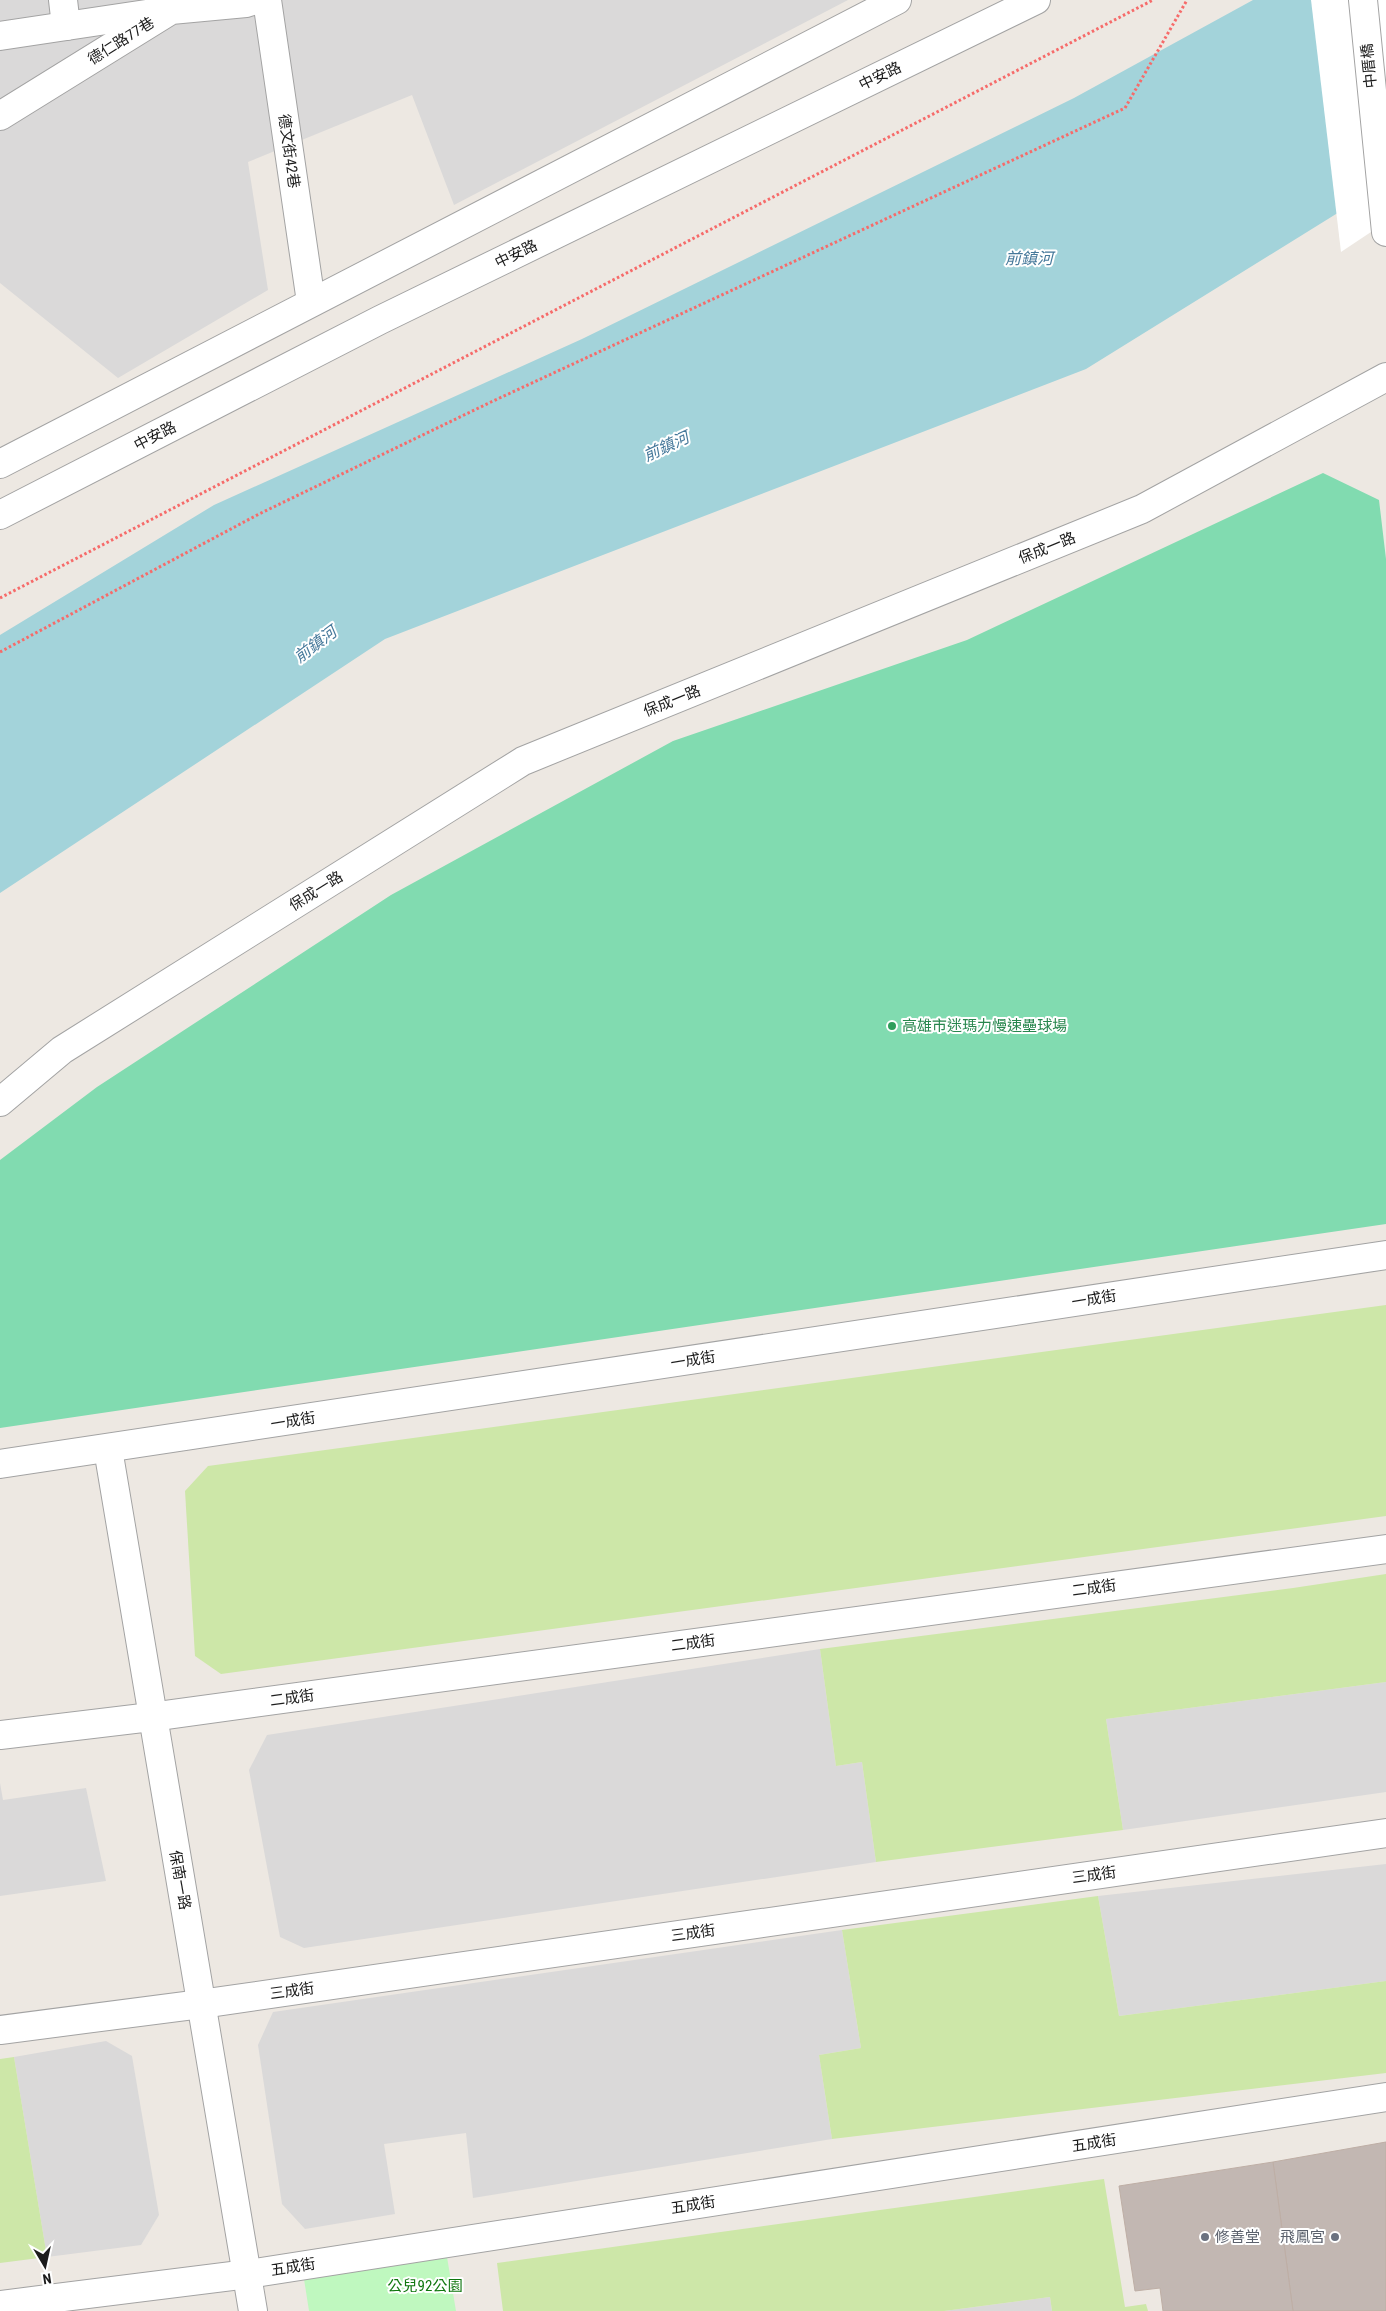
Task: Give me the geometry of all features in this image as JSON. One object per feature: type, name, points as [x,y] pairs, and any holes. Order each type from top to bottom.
[{"type":"street","name":"德仁路77巷","points":[[0,116],[171,5],[246,3],[255,0]]},
{"type":"street","name":"德文街42巷","points":[[267,0],[311,302]]},
{"type":"street","points":[[0,464],[897,0]]},
{"type":"street","name":"中安路","points":[[0,515],[380,320],[1036,0]]},
{"type":"street","name":"中厝橋","points":[[1363,0],[1385,226]]},
{"type":"street","points":[[0,36],[64,13],[171,5]]},
{"type":"street","name":"保成一路","points":[[0,1102],[62,1050],[523,761],[1142,509],[1386,377]]},
{"type":"street","name":"一成街","points":[[0,1464],[1386,1255]]},
{"type":"street","name":"保南一路","points":[[108,1449],[151,1717],[254,2311]]},
{"type":"street","name":"二成街","points":[[0,1735],[151,1717],[1386,1548]]},
{"type":"street","name":"三成街","points":[[0,2030],[201,2004],[1386,1833]]},
{"type":"street","name":"五成街","points":[[0,2305],[248,2274],[1386,2097]]},
{"type":"path","points":[[0,598],[1153,0]]},
{"type":"path","points":[[0,652],[295,497],[509,394],[1125,108],[1186,0]]},
{"type":"shaded area","points":[[0,0],[848,0],[454,205],[412,95],[248,162],[268,290],[118,378],[0,283]]},
{"type":"shaded area","points":[[820,1649],[836,1766],[862,1762],[876,1862],[304,1948],[280,1937],[249,1770],[267,1735]]},
{"type":"shaded area","points":[[1386,1682],[1386,1792],[1123,1830],[1106,1719]]},
{"type":"shaded area","points":[[0,1783],[3,1800],[86,1788],[106,1881],[0,1896]]},
{"type":"shaded area","points":[[1386,1864],[1386,1981],[1119,2016],[1098,1896]]},
{"type":"shaded area","points":[[842,1930],[861,2048],[819,2055],[832,2139],[473,2198],[466,2133],[384,2144],[395,2214],[305,2229],[282,2204],[258,2045],[273,2012]]},
{"type":"shaded area","points":[[106,2041],[132,2056],[159,2215],[141,2245],[47,2257],[14,2057]]},
{"type":"shaded area","points":[[1050,2297],[1052,2311],[944,2311]]},
{"type":"green space","points":[[1323,473],[1379,500],[1386,559],[1386,1224],[0,1428],[0,1160],[97,1087],[391,895],[673,741],[967,640]]},
{"type":"green space","points":[[1386,1305],[1386,1516],[221,1674],[195,1656],[185,1491],[208,1466]]},
{"type":"green space","points":[[1386,1574],[1386,1682],[1106,1719],[1123,1830],[876,1862],[862,1762],[836,1766],[820,1649],[1293,1588]]},
{"type":"green space","points":[[1098,1896],[1119,2016],[1386,1981],[1386,2073],[832,2139],[819,2055],[861,2048],[842,1930]]},
{"type":"green space","points":[[14,2057],[47,2257],[0,2263],[0,2059]]},
{"type":"green space","points":[[1104,2179],[1125,2307],[1146,2304],[1148,2311],[1052,2311],[1050,2297],[944,2311],[503,2311],[497,2263]]},
{"type":"green space","name":"公兒92公園","points":[[447,2257],[456,2311],[309,2311],[304,2279]]},
{"type":"water","name":"前鎮河","points":[[1253,0],[1386,0],[1386,183],[1086,369],[385,639],[0,893],[0,635],[214,505],[582,339],[1074,98]]},
{"type":"pier","points":[[1311,0],[1386,0],[1386,222],[1341,252]]},
{"type":"building","name":"飛鳳宮","points":[[1386,2142],[1386,2311],[1293,2311],[1273,2162]]},
{"type":"building","name":"修善堂","points":[[1273,2162],[1293,2311],[1163,2311],[1160,2288],[1135,2291],[1119,2186]]},
{"type":"place","name":"高雄市迷瑪力慢速壘球場","points":[[892,1026]]},
{"type":"place","name":"修善堂","points":[[1205,2237]]},
{"type":"place","name":"飛鳳宮","points":[[1335,2237]]}]
